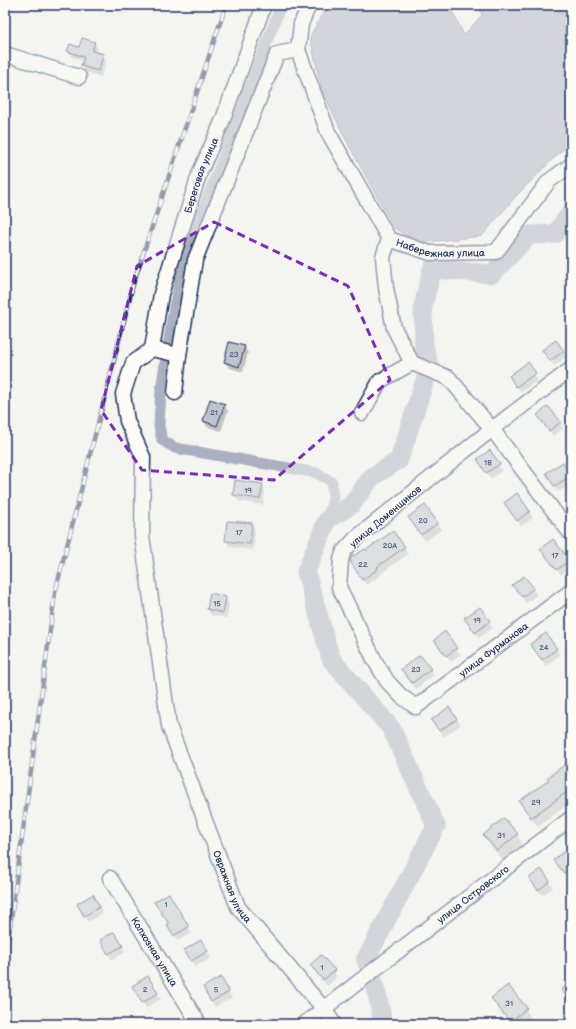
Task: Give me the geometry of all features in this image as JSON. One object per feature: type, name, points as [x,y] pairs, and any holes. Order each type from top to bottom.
[{"type":"street","name":"Береговая улица","points":[[152,349],[161,294],[198,180],[222,122],[264,5]]},
{"type":"street","points":[[309,5],[301,24],[298,50],[328,132],[389,240],[383,257],[386,288],[394,328],[412,363],[449,378],[492,429],[571,534]]},
{"type":"street","points":[[175,393],[178,355],[195,260],[277,54],[298,50]]},
{"type":"street","points":[[5,54],[79,77]]},
{"type":"street","name":"Набережная улица","points":[[389,240],[430,253],[496,252],[549,181],[571,165]]},
{"type":"street","points":[[152,349],[178,355]]},
{"type":"street","name":"Овражная улица","points":[[152,349],[133,363],[123,394],[127,421],[143,457],[142,536],[169,726],[238,906],[324,1009],[334,1024]]},
{"type":"street","points":[[362,413],[380,381],[412,363]]},
{"type":"street","name":"улица Доменщиков","points":[[416,707],[401,696],[387,681],[375,661],[339,587],[341,560],[344,551],[356,538],[492,429],[571,369]]},
{"type":"street","name":"улица Фурманова","points":[[416,707],[571,591]]},
{"type":"street","name":"улица Островского","points":[[304,1024],[571,818]]},
{"type":"street","name":"Колхозная улица","points":[[110,878],[198,1024]]},
{"type":"highlighted area","points":[[214,222],[348,286],[390,380],[274,480],[142,470],[101,410],[137,266]]},
{"type":"water","points":[[327,5],[449,5],[464,35],[482,15],[478,5],[571,5],[571,144],[560,152],[515,197],[482,236],[419,243],[394,228],[344,136],[322,90],[310,37]]},
{"type":"building","points":[[82,38],[95,42],[92,51],[104,54],[98,71],[81,66],[84,57],[67,51],[70,44],[79,47]]},
{"type":"building","points":[[556,340],[564,351],[550,361],[542,350]]},
{"type":"building","points":[[229,342],[245,346],[239,367],[224,362]]},
{"type":"building","points":[[528,362],[536,373],[516,387],[509,376]]},
{"type":"building","points":[[210,399],[225,404],[217,426],[203,421]]},
{"type":"building","points":[[548,406],[561,422],[549,431],[537,415]]},
{"type":"building","points":[[490,450],[500,464],[486,473],[477,459]]},
{"type":"building","points":[[563,462],[571,476],[554,486],[546,473]]},
{"type":"building","points":[[235,480],[263,484],[260,499],[233,495]]},
{"type":"building","points":[[517,493],[530,511],[517,521],[504,503]]},
{"type":"building","points":[[425,505],[438,523],[421,535],[408,517]]},
{"type":"building","points":[[227,521],[252,523],[250,544],[225,541]]},
{"type":"building","points":[[393,531],[405,547],[362,580],[350,561],[350,558],[365,549],[366,550]]},
{"type":"building","points":[[553,539],[569,560],[557,570],[540,549]]},
{"type":"building","points":[[524,576],[534,588],[522,597],[512,585]]},
{"type":"building","points":[[210,593],[226,597],[223,613],[207,609]]},
{"type":"building","points":[[480,607],[490,621],[475,633],[464,618]]},
{"type":"building","points":[[445,631],[457,648],[446,656],[434,640]]},
{"type":"building","points":[[546,633],[557,649],[542,660],[530,644]]},
{"type":"building","points":[[420,655],[431,669],[412,683],[401,669]]},
{"type":"building","points":[[449,707],[457,719],[439,731],[431,720]]},
{"type":"building","points":[[571,760],[571,789],[531,818],[519,801],[549,780],[547,778]]},
{"type":"building","points":[[504,818],[518,834],[497,851],[483,835]]},
{"type":"building","points":[[563,852],[571,862],[571,867],[564,873],[553,860]]},
{"type":"building","points":[[541,869],[550,881],[538,890],[529,878]]},
{"type":"building","points":[[169,893],[189,927],[173,936],[167,925],[169,924],[154,902]]},
{"type":"building","points":[[93,894],[100,907],[84,916],[77,904]]},
{"type":"building","points":[[114,932],[123,946],[108,954],[100,940]]},
{"type":"building","points":[[201,940],[208,951],[191,961],[184,950]]},
{"type":"building","points":[[321,955],[335,970],[323,980],[310,965]]},
{"type":"building","points":[[148,976],[158,993],[142,1003],[132,986]]},
{"type":"building","points":[[221,977],[229,992],[211,1002],[203,987]]},
{"type":"building","points":[[571,982],[571,1002],[561,990]]},
{"type":"building","points":[[508,985],[527,1008],[510,1022],[491,998]]},
{"type":"waterway","points":[[281,5],[186,255],[175,302],[161,389],[159,426],[162,440],[175,448],[317,473],[332,482],[333,499],[327,520]]},
{"type":"waterway","points":[[429,366],[424,345],[423,307],[432,269],[492,274],[529,235],[555,234],[571,212]]},
{"type":"waterway","points":[[383,1024],[378,998],[366,959],[436,826],[391,728],[331,659],[306,572],[327,520],[351,505],[372,477],[399,460],[425,380]]},
{"type":"railway","points":[[5,964],[55,593],[134,281],[226,5]]}]
